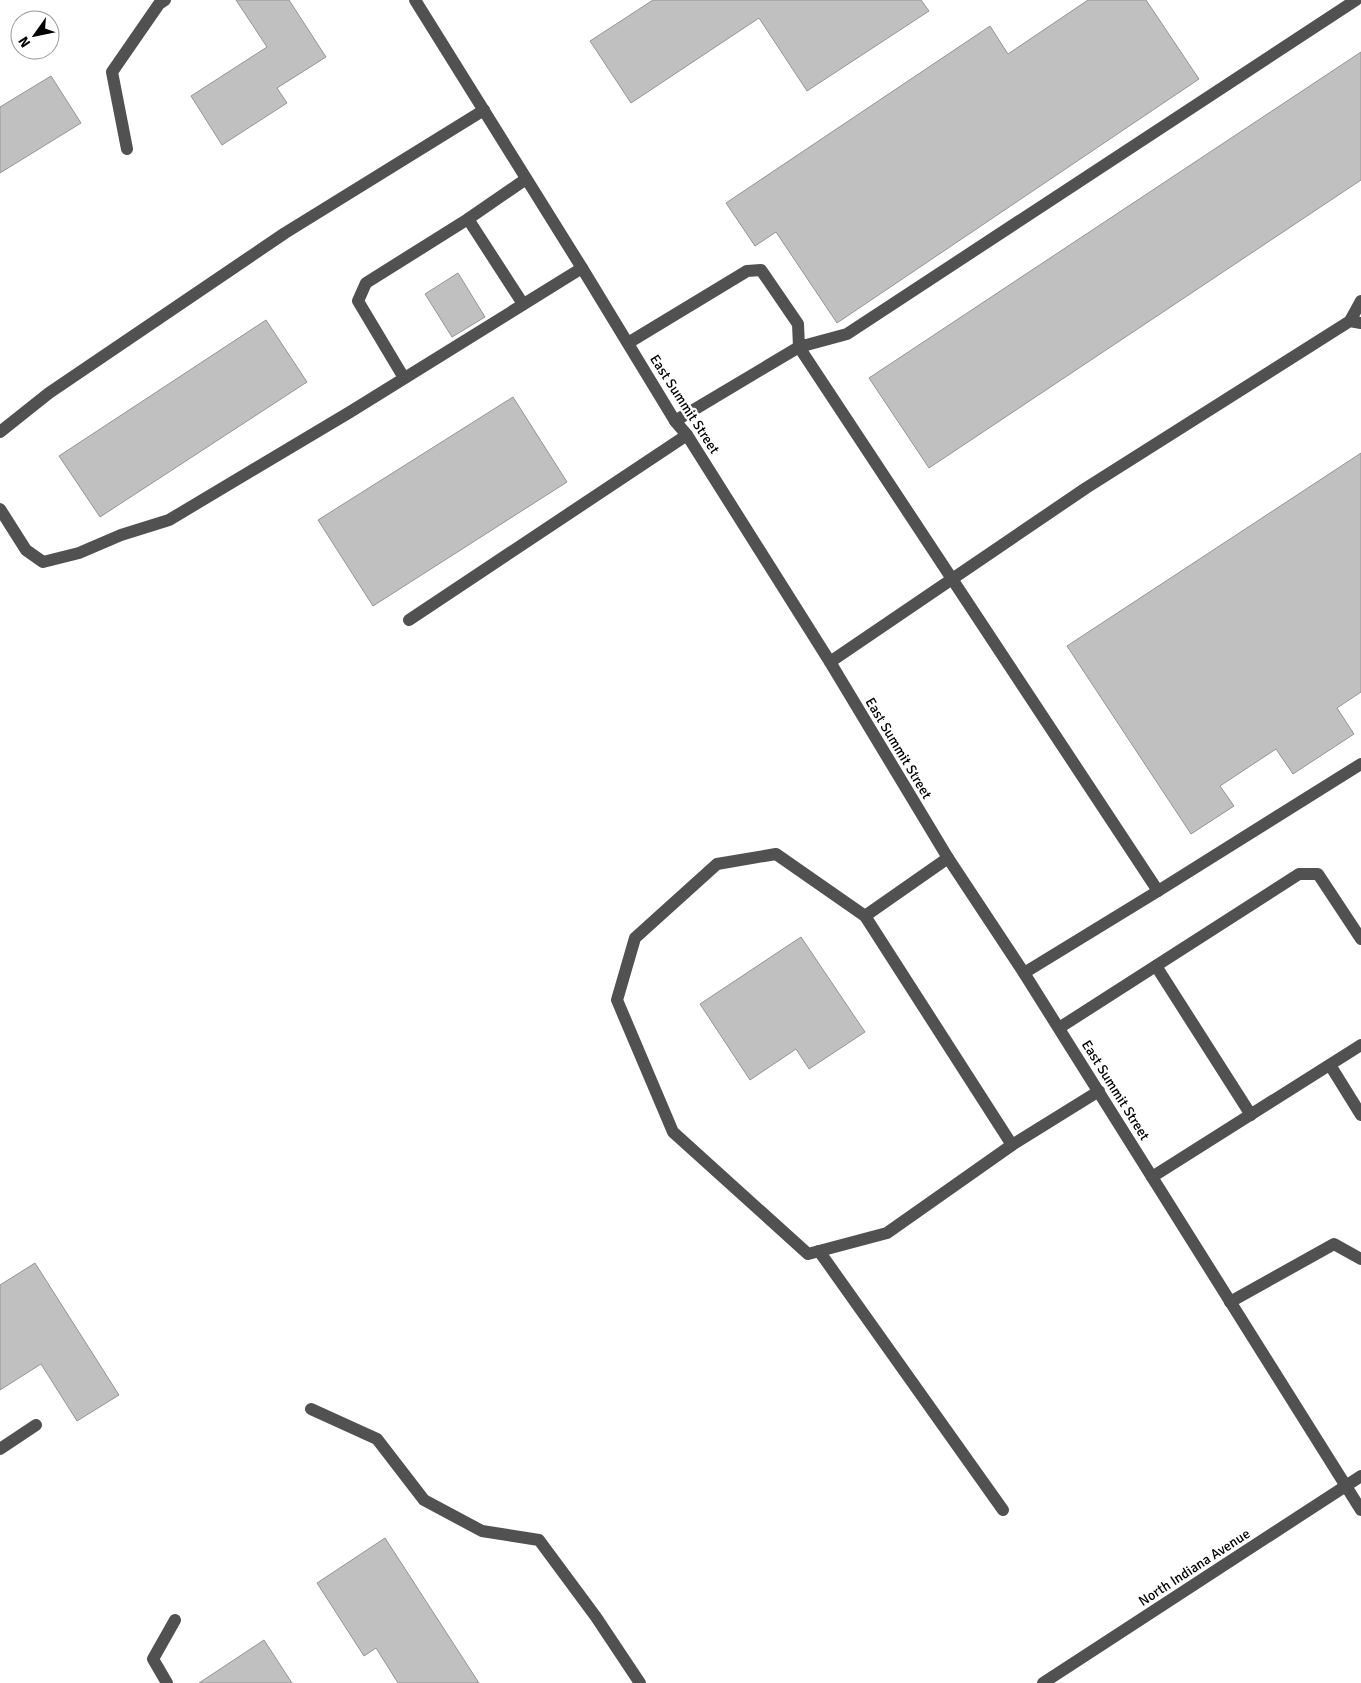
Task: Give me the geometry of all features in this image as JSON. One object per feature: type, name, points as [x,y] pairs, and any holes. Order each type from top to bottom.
[{"type":"street","points":[[127,148],[112,72],[159,4],[164,0]]},
{"type":"street","name":"East Summit Street","points":[[415,0],[675,420],[687,435],[830,662],[948,858],[1059,1028],[1361,1510]]},
{"type":"street","points":[[675,420],[799,347],[847,334],[1356,0]]},
{"type":"street","points":[[0,432],[49,393],[285,233],[484,110]]},
{"type":"street","points":[[404,378],[358,301],[366,283],[468,219],[526,179]]},
{"type":"street","points":[[468,219],[523,304]]},
{"type":"street","points":[[0,510],[26,550],[43,562],[79,552],[121,535],[170,520],[582,268]]},
{"type":"street","points":[[628,343],[747,271],[761,270],[798,324],[799,347],[1158,891]]},
{"type":"street","points":[[830,662],[1086,488],[1355,322],[1361,301]]},
{"type":"street","points":[[409,620],[687,435]]},
{"type":"street","points":[[1024,973],[1361,764]]},
{"type":"street","points":[[1012,1145],[865,916],[776,854],[716,864],[635,938],[617,1000],[673,1132],[808,1254],[887,1233],[1012,1145],[1099,1092]]},
{"type":"street","points":[[865,916],[948,858]]},
{"type":"street","points":[[1059,1028],[1299,874],[1318,874],[1361,939]]},
{"type":"street","points":[[1156,966],[1251,1115]]},
{"type":"street","points":[[1152,1177],[1361,1045]]},
{"type":"street","points":[[1330,1065],[1361,1115]]},
{"type":"street","points":[[1230,1302],[1334,1244],[1361,1259]]},
{"type":"street","points":[[819,1251],[1003,1510]]},
{"type":"street","points":[[310,1409],[377,1439],[424,1500],[482,1532],[539,1540],[596,1617],[640,1683]]},
{"type":"street","points":[[0,1449],[36,1425]]},
{"type":"street","name":"North Indiana Avenue","points":[[1043,1683],[1361,1476]]},
{"type":"street","points":[[167,1683],[153,1659],[175,1620]]},
{"type":"building","points":[[236,0],[289,0],[326,57],[277,88],[287,103],[222,145],[191,96],[267,47]]},
{"type":"building","points":[[653,0],[921,0],[929,11],[807,91],[759,18],[631,103],[590,41]]},
{"type":"building","points":[[1088,0],[1146,0],[1199,79],[837,323],[776,232],[755,246],[726,203],[990,26],[1008,54]]},
{"type":"building","points":[[1361,52],[1361,180],[929,468],[869,378]]},
{"type":"building","points":[[51,76],[81,123],[0,173],[0,107]]},
{"type":"building","points":[[458,273],[485,317],[452,337],[425,294]]},
{"type":"building","points":[[266,320],[307,382],[100,517],[59,456]]},
{"type":"building","points":[[513,397],[567,482],[373,606],[318,520]]},
{"type":"building","points":[[1361,453],[1361,692],[1337,708],[1354,734],[1293,774],[1276,749],[1220,786],[1234,806],[1191,834],[1067,646]]},
{"type":"building","points":[[801,937],[865,1032],[809,1069],[796,1049],[750,1080],[700,1004]]},
{"type":"building","points":[[35,1263],[119,1395],[77,1421],[41,1364],[0,1390],[0,1285]]},
{"type":"building","points":[[385,1538],[479,1683],[398,1683],[376,1648],[364,1656],[317,1583]]},
{"type":"building","points":[[264,1640],[292,1683],[199,1683]]}]
